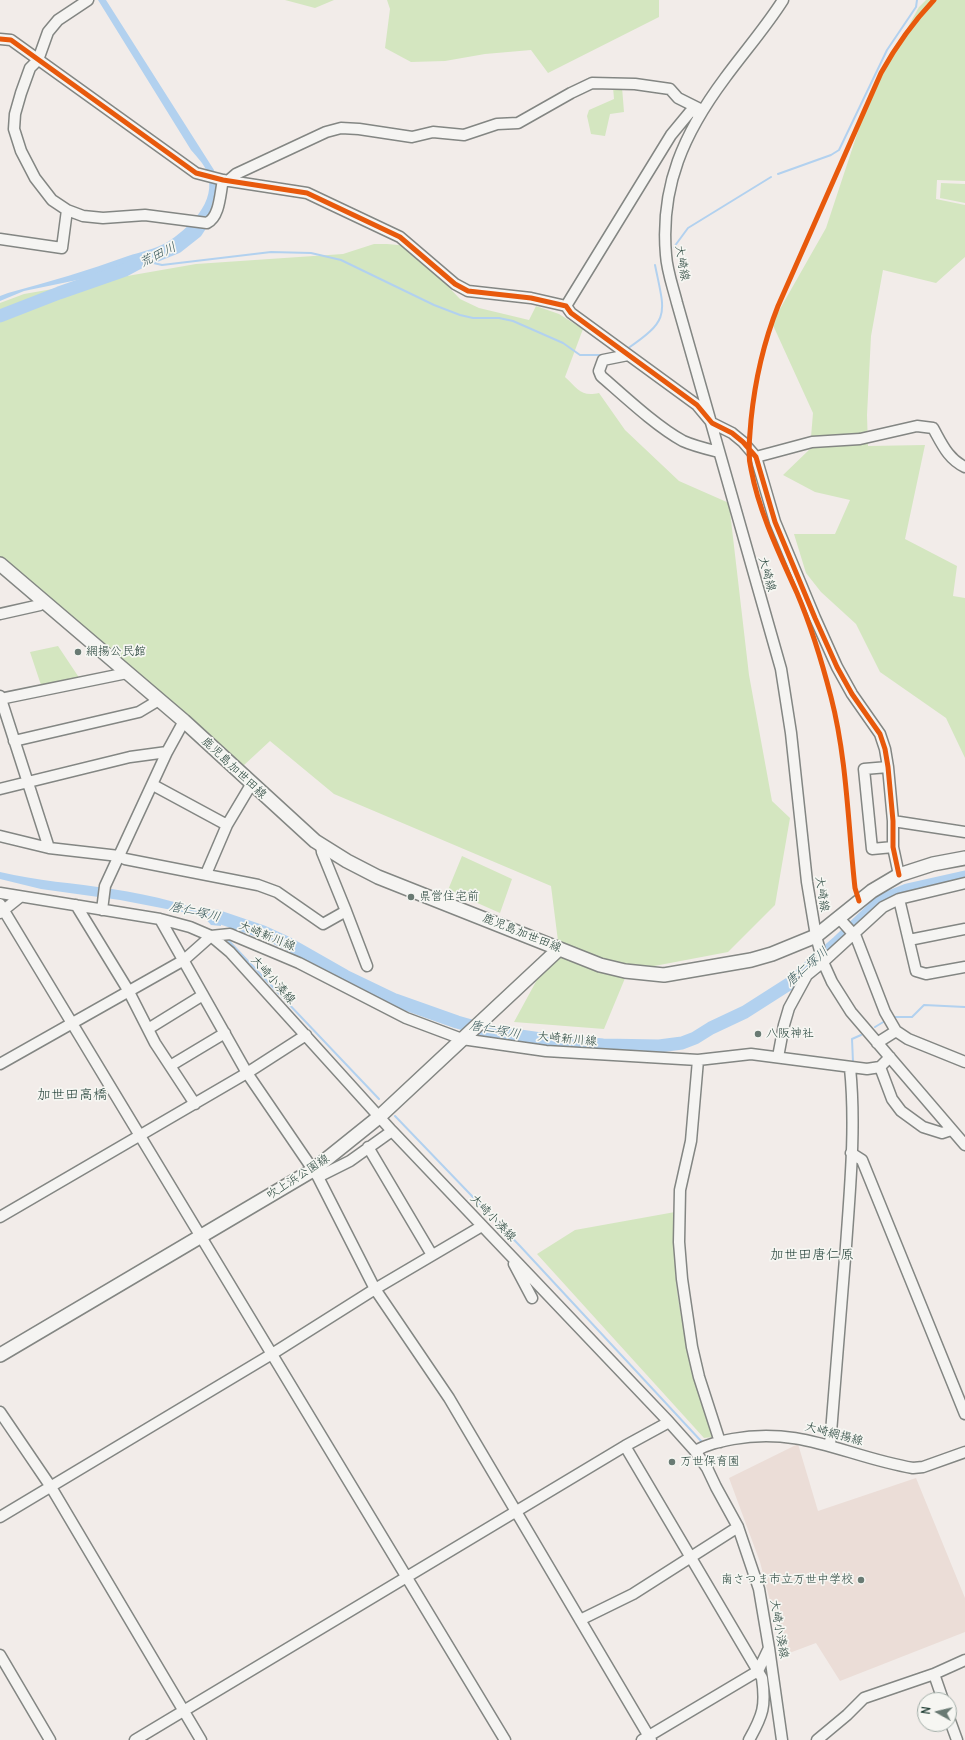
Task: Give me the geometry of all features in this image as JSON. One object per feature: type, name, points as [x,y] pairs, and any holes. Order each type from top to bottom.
[{"type":"main road","name":"鹿児島加世田線","points":[[0,564],[184,721],[290,819],[321,844],[347,861],[378,877],[600,964],[625,971],[664,975],[751,960],[772,954],[816,936],[847,926],[872,891],[899,875],[933,864],[965,858]]},
{"type":"main road","points":[[535,939],[542,950],[543,964]]},
{"type":"main road","name":"吹上浜公園線","points":[[0,1355],[201,1237],[316,1174],[559,949]]},
{"type":"street","points":[[88,0],[70,11],[53,26],[44,41],[38,60],[30,68],[21,93],[15,114],[14,129],[34,178],[52,200],[67,210],[83,216],[145,215],[207,223],[211,221],[216,210],[224,181],[326,132],[341,128],[412,137],[433,132],[464,135],[498,124],[518,123],[571,93],[592,84],[635,84],[670,89],[678,98],[702,110]]},
{"type":"street","name":"大崎線","points":[[783,0],[702,110],[685,142],[674,168],[667,203],[665,226],[666,257],[676,303],[712,424],[718,452],[781,669],[791,733],[806,882],[816,936],[823,961],[840,995],[877,1043],[965,1145]]},
{"type":"street","points":[[0,39],[11,40],[127,124],[203,176],[224,181],[307,193],[355,214],[400,237],[455,284],[468,291],[531,298],[566,306],[571,313],[697,405],[712,424],[732,433],[743,442],[756,457],[775,522],[814,618],[837,667],[852,694],[880,734],[885,749],[888,767],[893,821],[893,847],[899,875]]},
{"type":"street","points":[[566,306],[670,135],[690,112],[702,110]]},
{"type":"street","points":[[0,239],[62,248],[67,210]]},
{"type":"street","points":[[628,355],[603,360],[599,371],[600,376],[653,419],[682,440],[694,446],[718,452]]},
{"type":"street","points":[[756,457],[812,442],[860,439],[912,426],[922,426],[932,428],[948,455],[955,462],[965,466]]},
{"type":"street","points":[[0,614],[40,605],[43,600]]},
{"type":"street","points":[[49,848],[0,698],[127,673]]},
{"type":"street","points":[[14,741],[139,712],[158,700]]},
{"type":"street","points":[[102,905],[105,886],[167,752],[184,721]]},
{"type":"street","points":[[0,789],[130,757],[167,752]]},
{"type":"street","points":[[888,767],[864,769],[872,849],[893,847]]},
{"type":"street","points":[[206,874],[227,825],[252,783]]},
{"type":"street","points":[[153,785],[227,825]]},
{"type":"street","points":[[893,821],[965,832]]},
{"type":"street","points":[[0,836],[49,848],[119,856],[125,859],[250,882],[277,892],[323,924],[346,911]]},
{"type":"street","points":[[321,844],[322,852],[367,966]]},
{"type":"street","points":[[778,1057],[789,1008],[807,975],[823,961],[847,926],[899,899],[965,883]]},
{"type":"street","name":"大崎小湊線","points":[[0,893],[76,905],[102,905],[190,927],[211,936],[230,952],[392,1131],[669,1422],[695,1451],[707,1468],[738,1527],[758,1589],[770,1648],[782,1740]]},
{"type":"street","points":[[20,897],[1,909],[141,1135],[505,1740]]},
{"type":"street","points":[[899,899],[916,971],[926,974],[965,967]]},
{"type":"street","points":[[76,905],[128,990],[170,1066],[195,1104]]},
{"type":"street","points":[[160,919],[247,1073],[316,1174],[376,1289],[449,1398],[580,1620],[647,1739],[758,1671],[770,1648]]},
{"type":"street","points":[[847,926],[885,1012],[896,1031],[908,1039],[965,1062]]},
{"type":"street","points":[[909,940],[965,929]]},
{"type":"street","name":"大崎新川線","points":[[211,936],[230,934],[299,963],[406,1018],[464,1036],[546,1051],[698,1060],[751,1054],[850,1068],[867,1069],[880,1067]]},
{"type":"street","points":[[0,1064],[128,990],[184,960],[211,936]]},
{"type":"street","points":[[148,1028],[203,995]]},
{"type":"street","points":[[877,1043],[896,1031]]},
{"type":"street","points":[[170,1066],[225,1034]]},
{"type":"street","points":[[0,1217],[195,1104],[306,1035]]},
{"type":"street","points":[[890,1057],[880,1067],[892,1099],[901,1111],[923,1127],[942,1133],[951,1130]]},
{"type":"street","points":[[698,1060],[691,1141],[680,1190],[679,1242],[682,1279],[692,1347],[699,1377],[720,1442]]},
{"type":"street","points":[[830,1445],[851,1176],[854,1105],[850,1068]]},
{"type":"street","points":[[316,1174],[350,1160],[392,1131]]},
{"type":"street","points":[[368,1147],[432,1255]]},
{"type":"street","points":[[851,1153],[862,1160],[965,1414]]},
{"type":"street","points":[[0,1517],[482,1226]]},
{"type":"street","points":[[508,1252],[532,1298]]},
{"type":"street","points":[[0,1412],[51,1487],[201,1740]]},
{"type":"street","points":[[135,1740],[625,1446],[669,1422]]},
{"type":"street","name":"大崎網揚線","points":[[695,1451],[709,1443],[765,1435],[780,1435],[830,1445],[913,1468],[923,1467],[965,1452]]},
{"type":"street","points":[[625,1446],[762,1678],[765,1699],[762,1714],[749,1740]]},
{"type":"street","points":[[580,1620],[632,1594],[738,1527]]},
{"type":"street","points":[[0,1655],[50,1740]]},
{"type":"street","points":[[817,1740],[847,1715],[864,1698],[934,1674],[965,1660]]},
{"type":"street","points":[[934,1674],[940,1692]]},
{"type":"shaded area","name":"南さつま市立万世中学校","points":[[798,1444],[818,1511],[916,1478],[965,1598],[965,1632],[840,1681],[816,1643],[784,1655],[760,1562],[729,1478]]},
{"type":"green space","points":[[285,0],[334,0],[315,8]]},
{"type":"green space","points":[[387,0],[659,0],[659,17],[548,73],[531,50],[485,54],[445,61],[411,62],[385,48],[390,9]]},
{"type":"green space","points":[[926,0],[965,0],[965,181],[937,180],[936,199],[965,205],[965,257],[936,283],[883,270],[871,336],[867,415],[868,446],[925,445],[905,539],[957,566],[953,596],[965,598],[965,758],[946,718],[880,672],[856,624],[821,592],[806,573],[794,534],[835,534],[850,500],[815,492],[783,475],[810,449],[813,413],[772,323],[826,228],[870,95],[919,7]]},
{"type":"green space","points":[[613,87],[622,87],[624,112],[610,114],[605,136],[591,134],[587,116],[589,110],[614,99]]},
{"type":"green space","points":[[941,183],[965,184],[965,203],[940,198]]},
{"type":"green space","points":[[374,244],[409,246],[460,299],[479,308],[529,320],[536,306],[559,314],[583,329],[565,377],[584,393],[599,393],[625,430],[679,481],[729,503],[749,675],[772,801],[790,818],[775,905],[728,952],[628,971],[604,1029],[514,1022],[558,941],[551,886],[334,794],[270,741],[243,766],[0,564],[0,303],[24,294],[196,264],[343,254]]},
{"type":"green space","points":[[58,646],[80,679],[41,685],[30,652]]},
{"type":"green space","points":[[462,856],[512,879],[500,913],[448,890]]},
{"type":"green space","points":[[675,1212],[676,1276],[681,1315],[693,1368],[713,1437],[704,1438],[537,1254],[575,1230]]},
{"type":"water","points":[[98,0],[106,0],[214,170],[217,185],[210,212],[194,231],[164,249],[87,278],[24,291],[0,301],[0,296],[8,293],[84,271],[162,245],[175,237],[192,222],[205,204],[209,183],[206,169],[191,150]]},
{"type":"water","points":[[0,872],[28,878],[143,894],[188,906],[233,922],[221,922],[221,926],[211,925],[203,916],[120,900],[41,889],[0,879]]},
{"type":"waterway","points":[[778,174],[831,155],[839,150],[887,50],[916,7],[917,0]]},
{"type":"waterway","points":[[674,247],[688,228],[771,177]]},
{"type":"waterway","name":"荒田川","points":[[0,316],[59,293],[125,270],[140,262],[177,247],[196,232],[209,212]]},
{"type":"waterway","points":[[145,261],[162,265],[271,252],[311,253],[341,260],[434,305],[460,315],[473,318],[499,318],[513,321],[563,343],[580,355],[604,355]]},
{"type":"waterway","points":[[627,349],[651,330],[658,322],[661,314],[661,295],[655,265]]},
{"type":"waterway","name":"唐仁塚川","points":[[216,916],[263,932],[287,943],[345,976],[395,1000],[457,1022],[492,1032],[548,1040],[603,1045],[659,1046],[682,1043],[695,1038],[711,1028],[745,1012],[792,982],[837,943],[882,900],[907,890],[965,877]]},
{"type":"waterway","points":[[227,939],[379,1099]]},
{"type":"waterway","points":[[892,1017],[912,1017],[924,1005],[965,1007]]},
{"type":"waterway","points":[[875,1027],[885,1021]]},
{"type":"waterway","points":[[853,1062],[852,1039],[861,1035]]},
{"type":"waterway","points":[[395,1116],[520,1246],[701,1441]]},
{"type":"waterway","points":[[766,1667],[768,1688]]},
{"type":"cycle path","points":[[859,901],[855,888],[841,744],[831,697],[812,631],[764,517],[750,463],[749,444],[751,420],[760,362],[778,306],[881,73],[905,35],[934,0]]},
{"type":"cycle path","points":[[0,39],[11,40],[196,173],[223,180],[307,193],[400,237],[455,284],[468,291],[531,298],[566,306],[571,313],[697,405],[712,423],[732,433],[743,442],[756,457],[775,522],[837,667],[852,694],[880,734],[885,749],[888,767],[893,821],[893,847],[899,875]]},
{"type":"place","name":"網揚公民館","points":[[78,652]]},
{"type":"place","name":"県営住宅前","points":[[411,897]]},
{"type":"place","name":"八阪神社","points":[[758,1034]]},
{"type":"place","name":"万世保育園","points":[[672,1462]]},
{"type":"place","name":"南さつま市立万世中学校","points":[[861,1580]]},
{"type":"district","name":"加世田高橋","points":[[72,1095]]},
{"type":"district","name":"加世田唐仁原","points":[[812,1255]]}]
